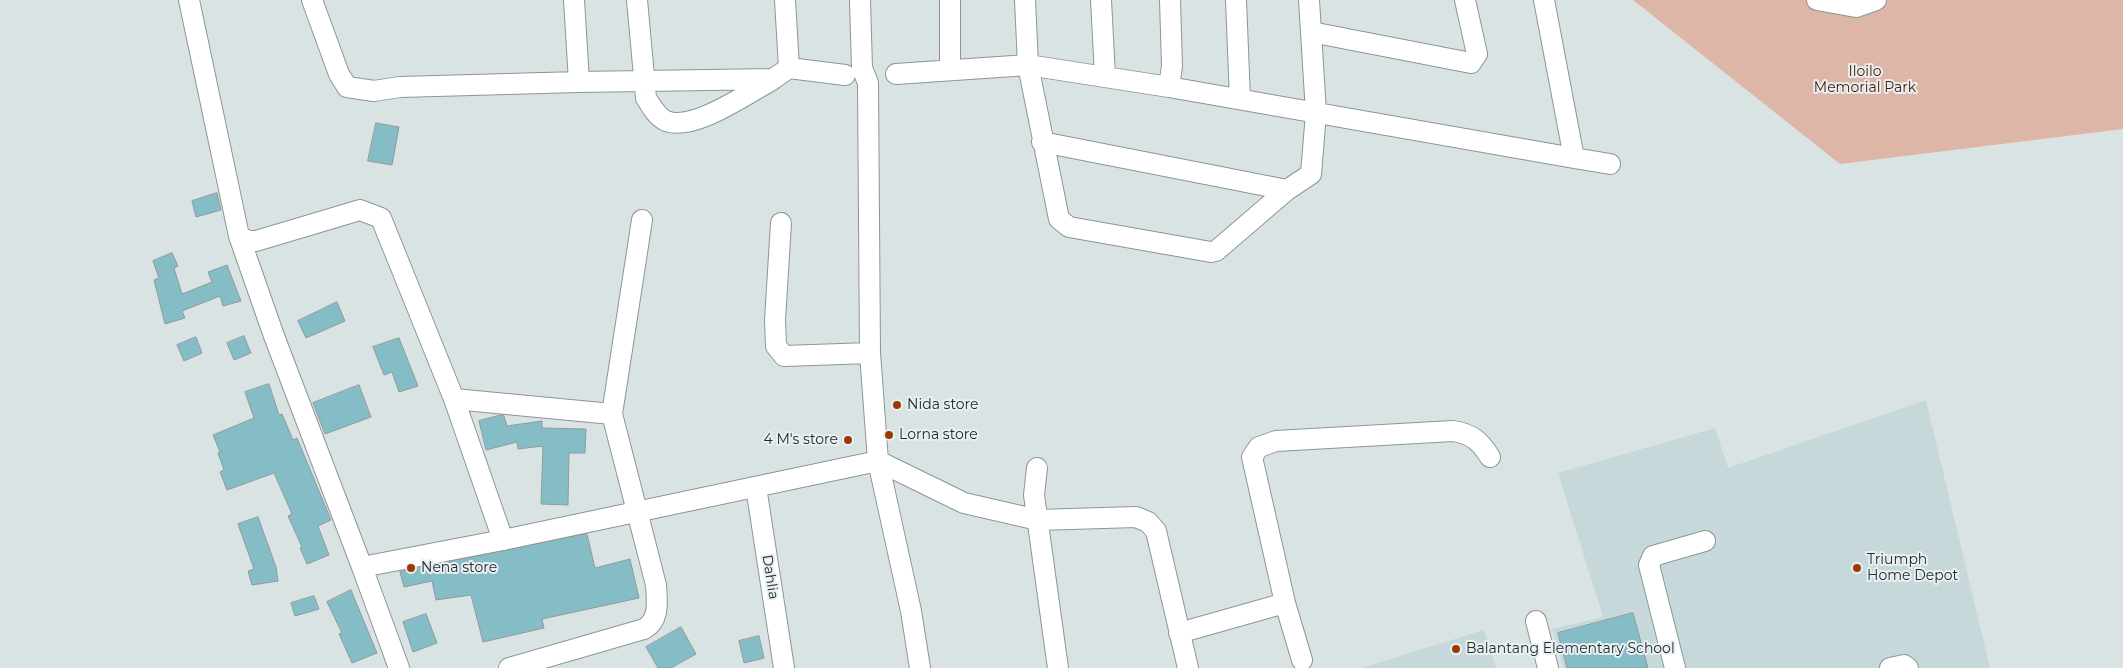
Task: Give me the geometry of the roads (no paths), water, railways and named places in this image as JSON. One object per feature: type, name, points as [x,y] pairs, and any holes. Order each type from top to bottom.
[{"type":"street","points":[[189,0],[239,236],[274,336],[399,668]]},
{"type":"street","points":[[312,0],[339,74],[347,87],[374,91],[400,87],[643,81],[781,74],[846,75]]},
{"type":"street","points":[[574,0],[579,82]]},
{"type":"street","points":[[637,0],[646,98],[654,111],[665,121],[675,122],[711,115],[781,74]]},
{"type":"street","points":[[781,74],[785,0]]},
{"type":"street","points":[[860,0],[868,59],[875,69],[868,83],[870,353],[878,460],[911,611],[920,668]]},
{"type":"street","points":[[868,59],[873,0]]},
{"type":"street","points":[[950,0],[950,69]]},
{"type":"street","points":[[1025,0],[1028,65],[1058,219],[1069,226],[1213,252],[1287,190],[1311,174],[1316,113],[1309,0]]},
{"type":"street","points":[[1101,0],[1105,76]]},
{"type":"street","points":[[1169,87],[1172,66],[1170,0]]},
{"type":"street","points":[[1236,0],[1240,99]]},
{"type":"street","points":[[1311,32],[1471,63],[1477,54],[1466,0]]},
{"type":"street","points":[[1544,0],[1574,158]]},
{"type":"street","points":[[1817,0],[1856,3],[1876,0]]},
{"type":"street","points":[[896,74],[1028,65],[1105,76],[1610,164]]},
{"type":"street","points":[[1042,142],[1287,190]]},
{"type":"street","points":[[239,236],[248,241],[256,241],[360,210],[381,218],[454,400],[504,540]]},
{"type":"street","points":[[509,668],[644,630],[651,625],[655,618],[658,604],[656,585],[612,414],[642,220]]},
{"type":"street","points":[[781,223],[775,320],[776,346],[784,356],[870,353]]},
{"type":"street","points":[[454,400],[612,414]]},
{"type":"street","points":[[1302,660],[1285,603],[1252,457],[1259,447],[1276,441],[1453,431],[1466,433],[1480,441],[1490,457]]},
{"type":"street","points":[[362,567],[504,540],[878,460],[964,503],[1038,520],[1136,517],[1148,522],[1156,531],[1188,668]]},
{"type":"street","points":[[1037,468],[1034,495],[1058,668]]},
{"type":"street","name":"Dahlia","points":[[756,486],[784,668]]},
{"type":"street","points":[[1675,668],[1649,565],[1653,556],[1705,541]]},
{"type":"street","points":[[1179,633],[1285,603]]},
{"type":"street","points":[[1536,621],[1548,668]]},
{"type":"street","points":[[1890,668],[1904,665],[1908,668]]},
{"type":"place","name":"Nida store","points":[[897,405]]},
{"type":"place","name":"Lorna store","points":[[889,435]]},
{"type":"place","name":"4 M's store","points":[[848,440]]},
{"type":"place","name":"Nena store","points":[[411,568]]},
{"type":"place","name":"Triumph Home Depot","points":[[1857,568]]},
{"type":"place","name":"Balantang Elementary School","points":[[1456,649]]},
{"type":"park label","name":"Iloilo Memorial Park","points":[[1865,80]]}]
